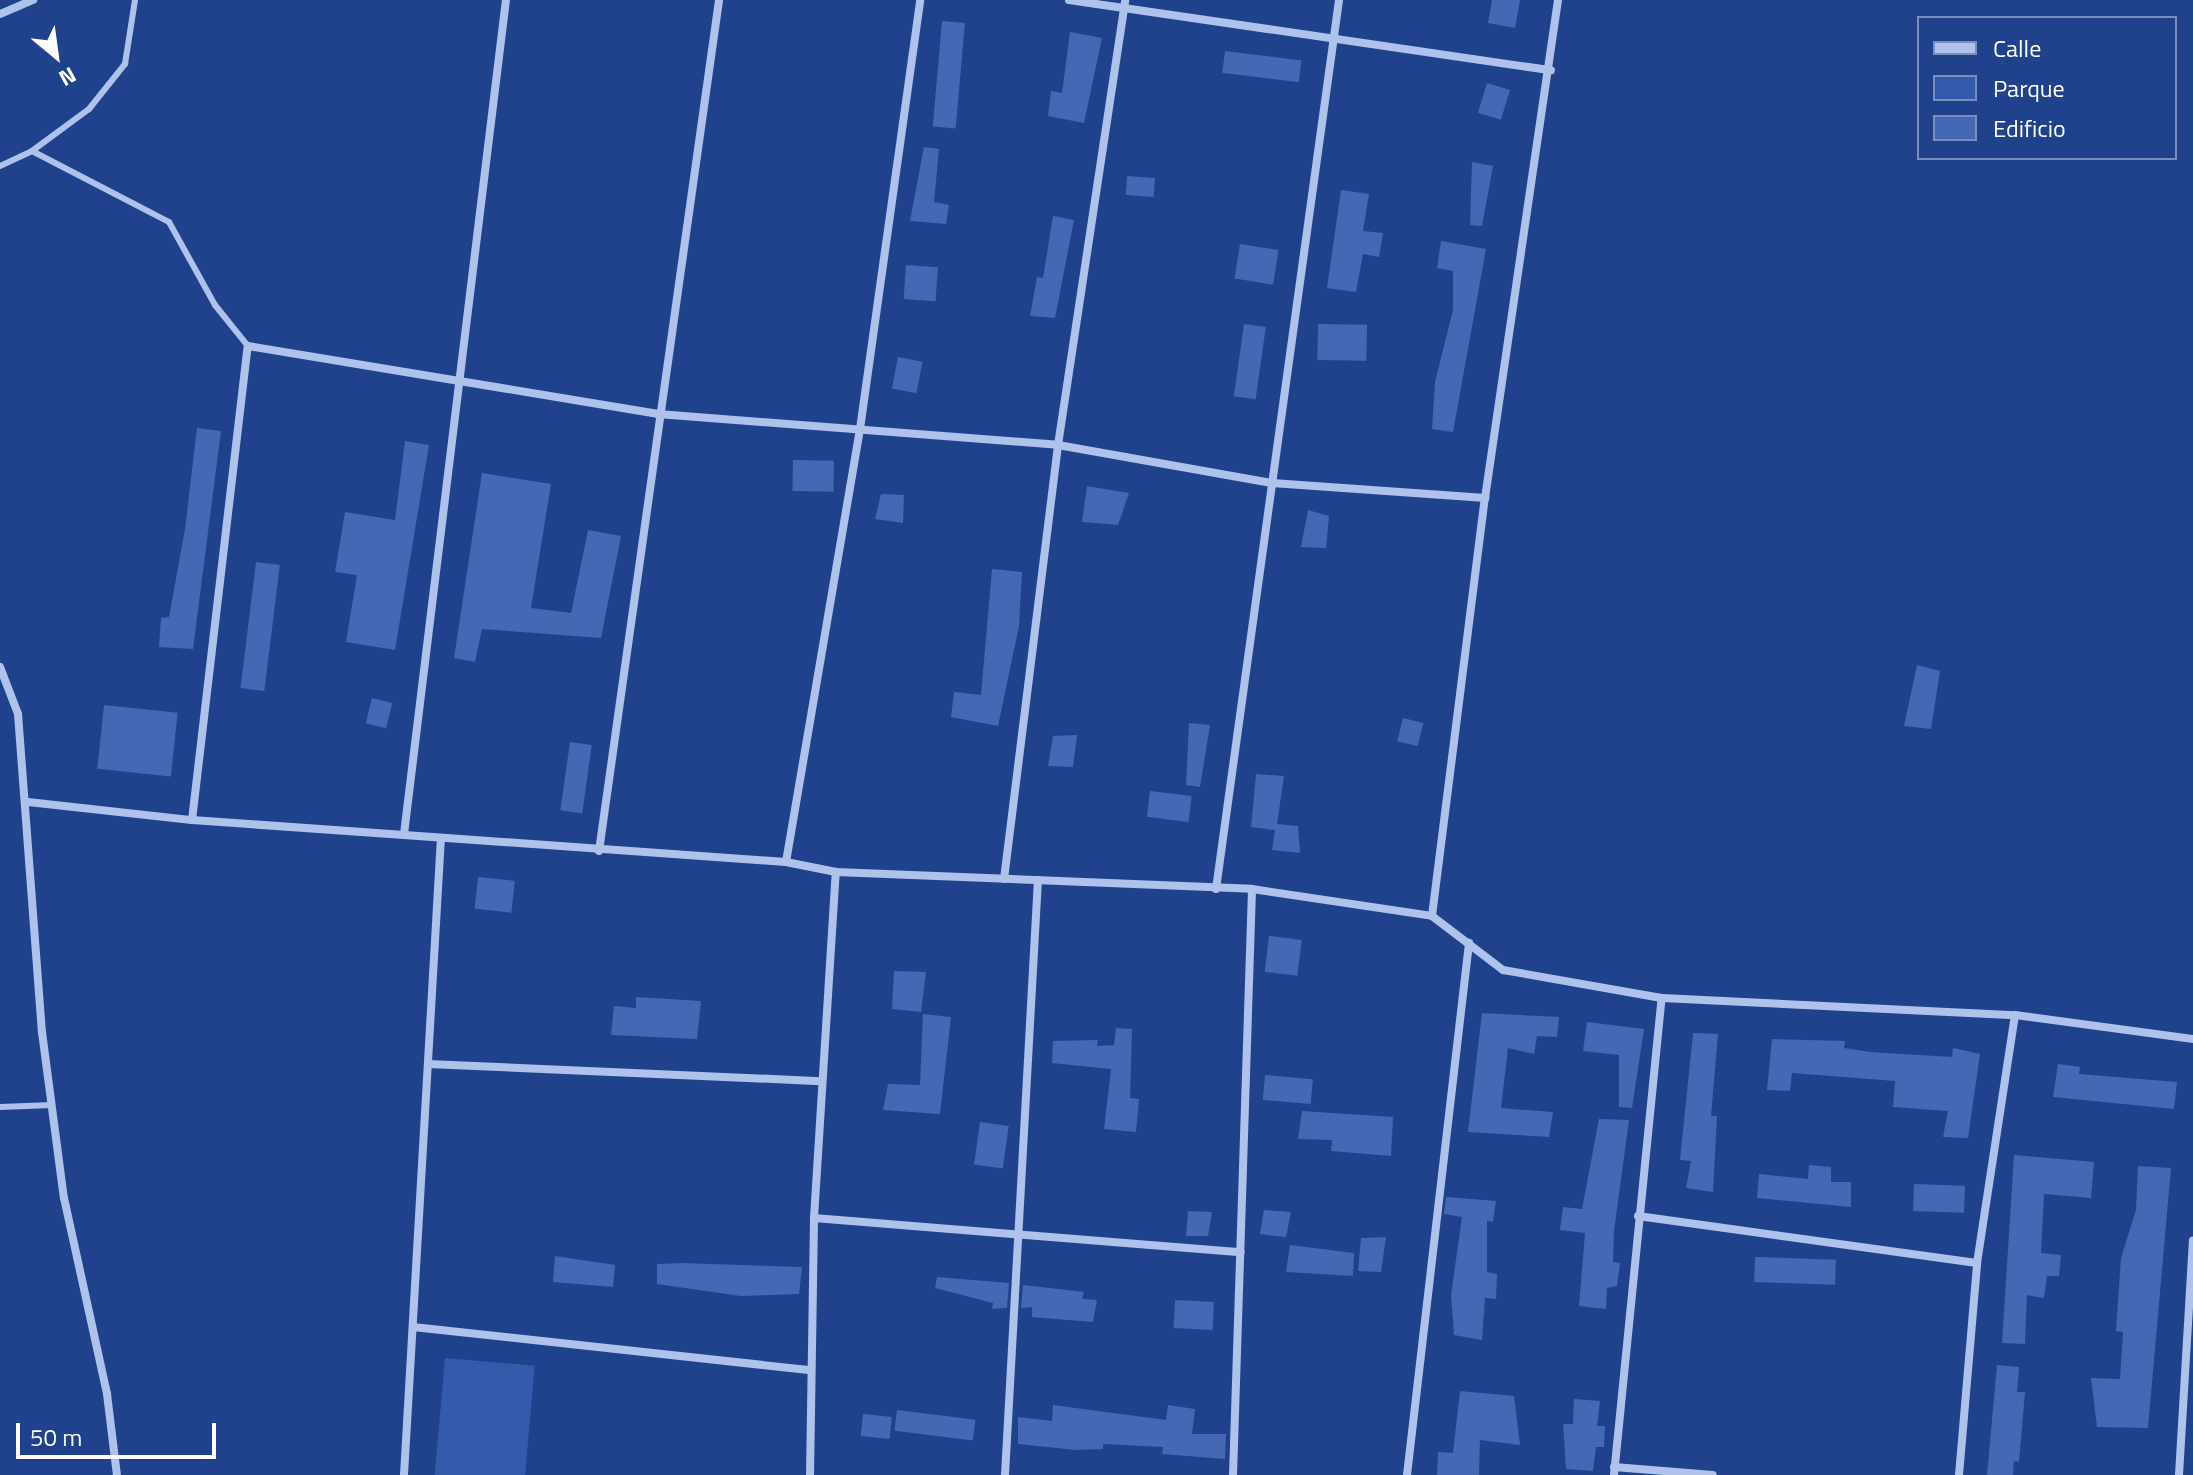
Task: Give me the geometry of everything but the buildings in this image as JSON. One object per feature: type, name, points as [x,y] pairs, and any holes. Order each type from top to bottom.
[{"type":"street","points":[[0,14],[33,0]]},
{"type":"street","points":[[404,834],[506,0]]},
{"type":"street","points":[[599,851],[658,414],[719,0]]},
{"type":"street","points":[[786,862],[860,429],[920,0]]},
{"type":"street","points":[[1069,0],[1125,2],[1333,39],[1551,70]]},
{"type":"street","points":[[1216,889],[1339,0]]},
{"type":"street","points":[[1432,916],[1485,498],[1551,70],[1558,0]]},
{"type":"street","points":[[1004,879],[1058,445],[1125,2]]},
{"type":"street","points":[[192,820],[248,346],[658,414],[1058,445],[1272,483],[1485,498]]},
{"type":"street","points":[[0,667],[18,714],[52,1105],[64,1198],[107,1394],[117,1475]]},
{"type":"street","points":[[28,802],[192,820],[786,862],[836,872],[1252,889],[1432,916],[1503,970],[1662,998],[2015,1015],[2193,1039]]},
{"type":"street","points":[[404,1475],[441,838]]},
{"type":"street","points":[[810,1475],[814,1218],[836,872]]},
{"type":"street","points":[[1005,1475],[1038,880]]},
{"type":"street","points":[[1233,1475],[1252,889]]},
{"type":"street","points":[[1407,1475],[1469,943]]},
{"type":"street","points":[[1662,998],[1614,1471],[1713,1475]]},
{"type":"street","points":[[1959,1475],[1977,1263],[2015,1015]]},
{"type":"street","points":[[428,1064],[821,1081]]},
{"type":"street","points":[[1638,1216],[1977,1263]]},
{"type":"street","points":[[814,1218],[1241,1252]]},
{"type":"street","points":[[2179,1475],[2193,1240]]},
{"type":"street","points":[[413,1327],[811,1370]]},
{"type":"lane","points":[[0,166],[32,151],[89,109],[125,64],[135,0]]},
{"type":"lane","points":[[32,151],[169,222],[215,305],[248,346]]},
{"type":"lane","points":[[0,1107],[52,1105]]},
{"type":"green space","points":[[445,1358],[535,1366],[525,1475],[435,1475]]}]
